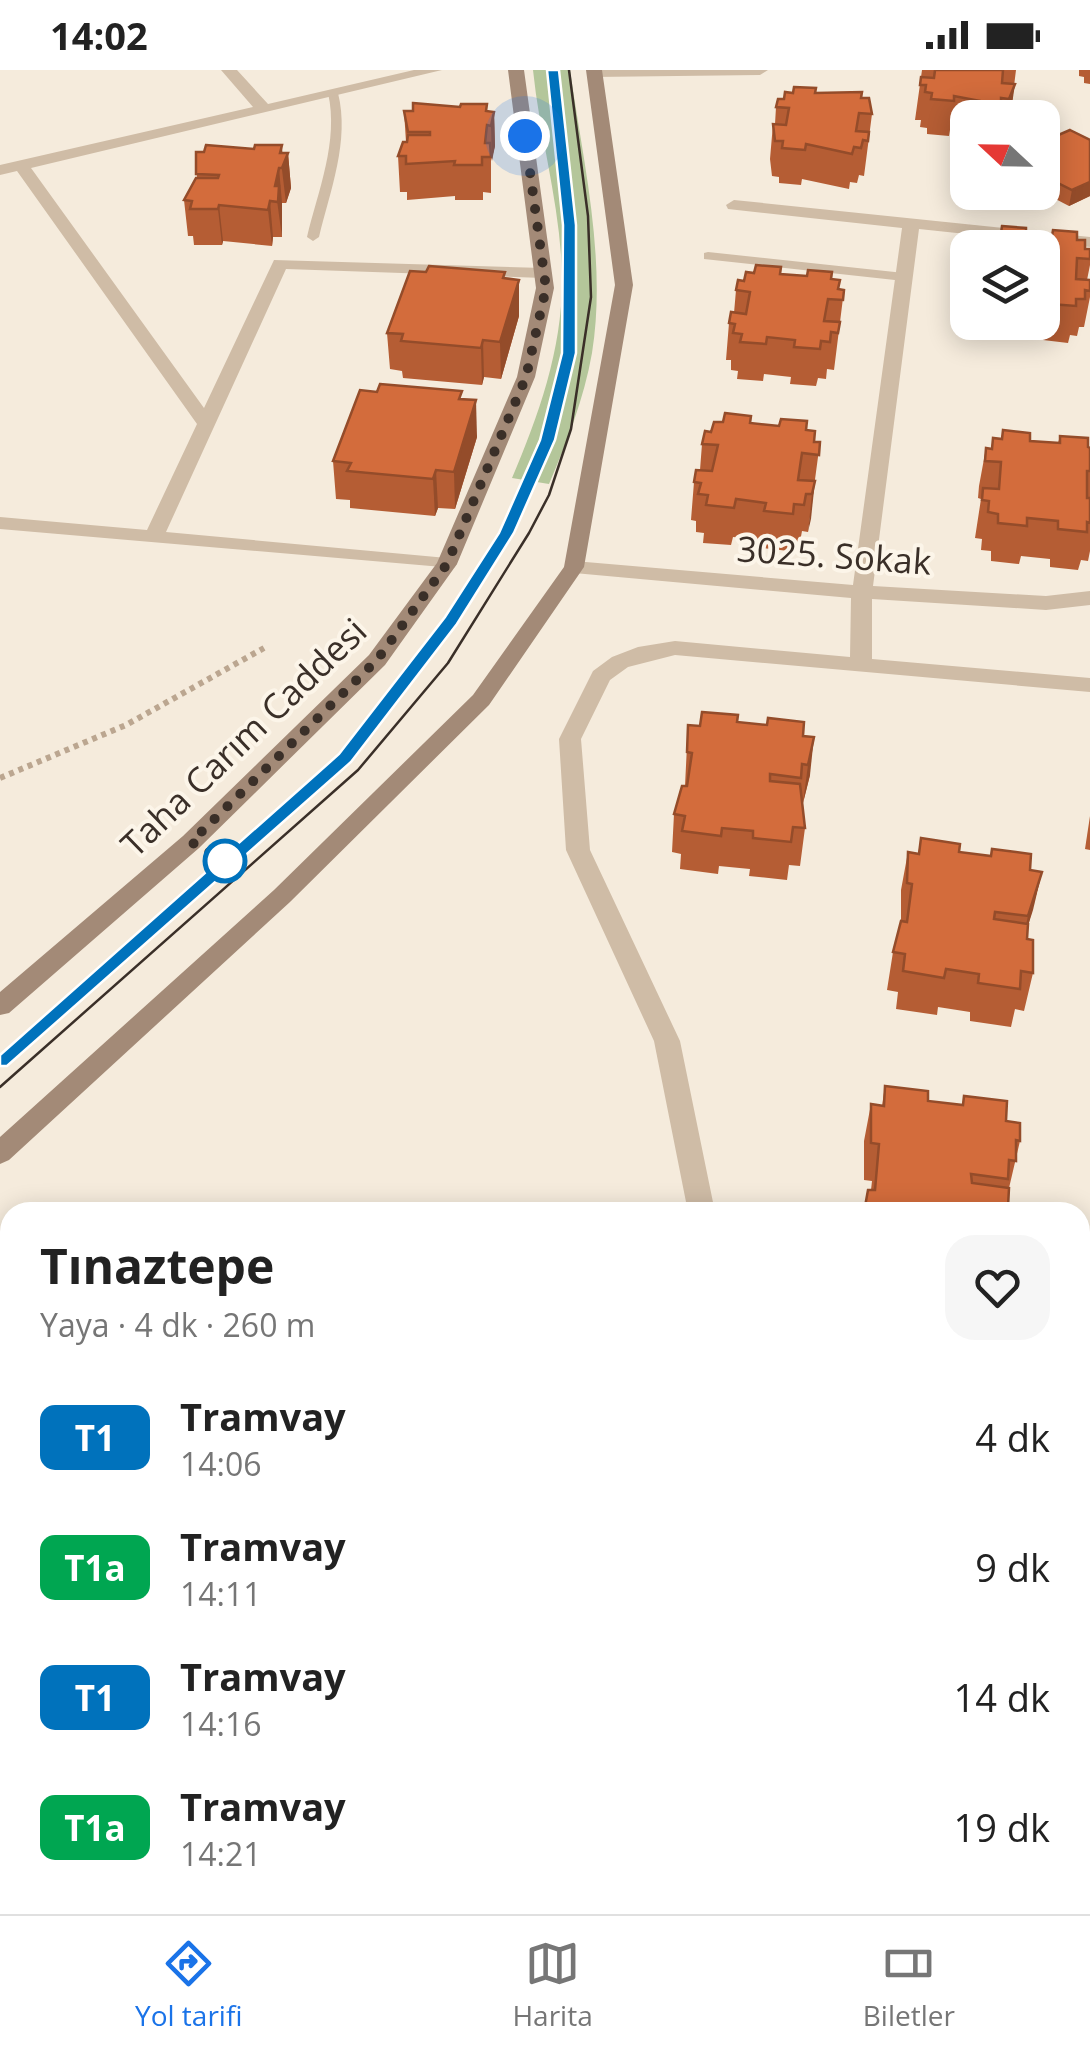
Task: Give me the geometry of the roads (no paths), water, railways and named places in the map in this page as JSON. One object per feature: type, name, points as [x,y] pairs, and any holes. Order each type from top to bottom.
[{"type":"main road","name":"Taha Carım Caddesi","points":[[0,1006],[191,842],[377,660],[447,564],[526,377],[546,288],[516,70]]},
{"type":"main road","points":[[0,1153],[282,896],[481,700],[574,566],[624,285],[594,71]]},
{"type":"street","points":[[229,70],[264,109]]},
{"type":"street","points":[[0,170],[434,70]]},
{"type":"street","points":[[594,71],[760,70]]},
{"type":"street","points":[[21,164],[204,421]]},
{"type":"street","points":[[734,206],[1090,242]]},
{"type":"street","points":[[861,666],[862,592],[911,224]]},
{"type":"street","points":[[154,537],[204,421],[280,264],[543,273]]},
{"type":"street","points":[[0,523],[447,564]]},
{"type":"street","name":"3025. Sokak","points":[[574,566],[862,592],[1046,603],[1090,598]]},
{"type":"street","points":[[699,1202],[667,1040],[578,850],[570,740],[601,676],[620,662],[646,652],[675,648],[1090,684]]},
{"type":"lane","points":[[313,237],[336,129],[338,104],[333,93]]},
{"type":"lane","points":[[708,256],[904,277]]},
{"type":"tram line","points":[[0,1060],[345,758],[451,621],[506,533],[548,440],[569,353],[570,225],[553,70]]},
{"type":"tram line","name":"T1","points":[[0,1060],[345,758],[451,620],[506,533],[548,440],[569,353],[570,225],[553,70]]},
{"type":"tram line","points":[[0,1087],[358,770],[448,663],[529,533],[549,495],[571,429],[591,297],[588,216],[569,70]]}]
